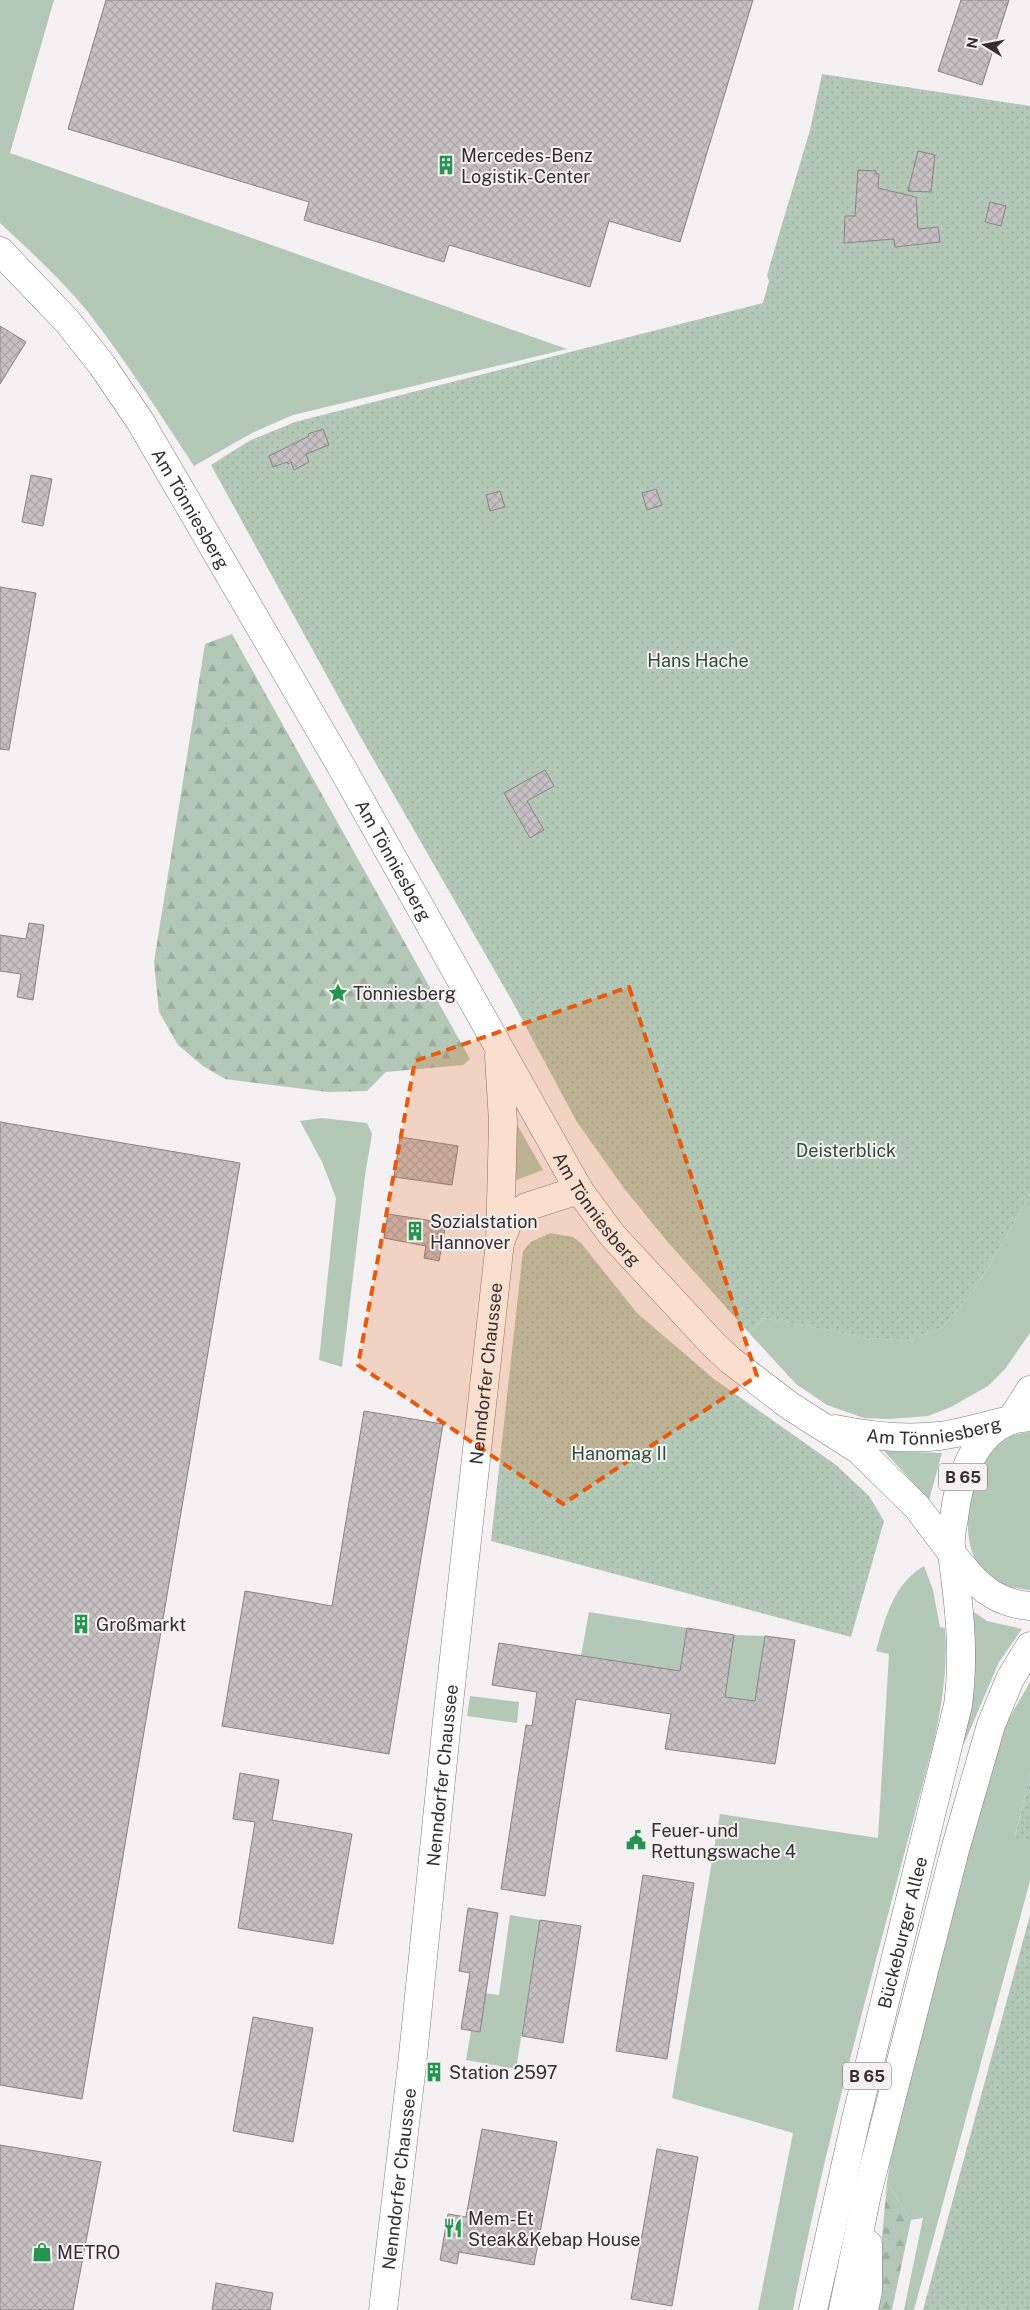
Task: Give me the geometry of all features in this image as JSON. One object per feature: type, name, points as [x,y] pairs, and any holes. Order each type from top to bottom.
[{"type":"main road","name":"Am Tönniesberg","points":[[0,252],[67,322],[102,365],[140,421],[341,766],[579,1190],[612,1235],[718,1349],[790,1406],[828,1428],[860,1450],[887,1475],[917,1507],[970,1577],[994,1597],[1016,1605],[1030,1606]]},
{"type":"main road","name":"Nenndorfer Chaussee","points":[[383,2310],[412,2065],[449,1702],[500,1242],[503,1122],[498,1047]]},
{"type":"main road","name":"Nenndorfer Chaussee","points":[[500,1242],[509,1220],[526,1207],[579,1190]]},
{"type":"main road","name":"B 65","points":[[952,1553],[952,1530],[957,1499],[968,1463],[980,1444],[993,1432],[1020,1419],[1030,1390]]},
{"type":"main road","name":"Am Tönniesberg","points":[[828,1428],[865,1435],[897,1437],[939,1436],[1020,1419]]},
{"type":"main road","name":"Bückeburger Allee","points":[[813,2310],[856,2119],[958,1705],[962,1671],[961,1621],[952,1553]]},
{"type":"main road","name":"Bückeburger Allee","points":[[843,2310],[867,2194],[955,1850],[982,1753],[1010,1679],[1030,1646]]},
{"type":"main road","points":[[864,2310],[868,2291],[867,2194]]},
{"type":"highlighted area","points":[[629,987],[757,1376],[563,1504],[358,1365],[415,1061]]},
{"type":"green space","points":[[0,0],[54,0],[10,153],[567,349],[293,415],[252,433],[194,466],[156,407],[88,312],[57,277],[0,223]]},
{"type":"green space","name":"Hans Hache","points":[[822,74],[1030,106],[1030,1195],[976,1287],[943,1327],[909,1341],[867,1338],[764,1318],[749,1333],[666,1240],[623,1187],[577,1122],[511,999],[360,736],[211,465],[249,441],[295,422],[763,303],[769,281],[767,275],[810,130]]},
{"type":"green space","points":[[232,634],[470,1059],[463,1065],[386,1072],[367,1091],[328,1092],[225,1079],[203,1066],[178,1045],[159,1012],[154,962],[205,644]]},
{"type":"green space","points":[[511,1114],[543,1170],[511,1182]]},
{"type":"green space","points":[[321,1118],[367,1123],[372,1134],[365,1176],[342,1367],[319,1360],[336,1198],[322,1162],[300,1121]]},
{"type":"green space","points":[[1030,1195],[1030,1333],[1005,1369],[988,1386],[951,1407],[928,1416],[889,1419],[864,1418],[827,1405],[796,1384],[749,1333],[764,1318],[867,1338],[909,1341],[943,1327],[976,1287]]},
{"type":"green space","name":"Hanomag II","points":[[550,1233],[573,1237],[581,1243],[637,1313],[714,1379],[836,1465],[869,1496],[884,1521],[851,1637],[491,1541],[523,1251],[531,1242]]},
{"type":"green space","points":[[1030,1432],[1030,1590],[1011,1587],[996,1581],[984,1571],[976,1560],[971,1546],[968,1531],[968,1515],[976,1478],[988,1453],[1005,1438]]},
{"type":"green space","points":[[884,1451],[942,1453],[929,1500]]},
{"type":"green space","points":[[924,1566],[933,1590],[940,1627],[945,1628],[946,1643],[944,1685],[934,1741],[841,2095],[793,2310],[758,2310],[793,2133],[672,2098],[720,1814],[878,1838],[889,1654],[876,1651],[887,1615],[898,1592],[913,1574]]},
{"type":"green space","points":[[971,1610],[987,1621],[1022,1629],[999,1662],[964,1744]]},
{"type":"green space","points":[[589,1612],[687,1628],[677,1692],[581,1656]]},
{"type":"green space","points":[[734,1635],[765,1636],[755,1701],[725,1697]]},
{"type":"green space","points":[[1030,1682],[1030,1774],[1015,1836],[1030,1842],[1030,1881],[914,2310],[904,2310],[923,2218],[911,2220],[887,2183],[893,2139],[987,1780],[1007,1722]]},
{"type":"green space","points":[[470,1696],[519,1702],[517,1723],[467,1716]]},
{"type":"green space","points":[[1030,1774],[1030,1842],[1015,1837]]},
{"type":"green space","points":[[510,1915],[540,1920],[516,2069],[466,2060],[471,2031],[480,2032],[475,1992],[499,1995]]},
{"type":"green space","points":[[1030,1915],[1030,2310],[923,2310]]},
{"type":"green space","points":[[887,2183],[911,2220],[892,2310],[873,2310],[879,2263]]},
{"type":"building","name":"Mercedes-Benz Logistik-Center","points":[[106,0],[753,0],[680,242],[609,221],[590,287],[449,245],[444,262],[304,220],[309,202],[68,129]]},
{"type":"building","points":[[961,0],[1009,0],[982,85],[938,71]]},
{"type":"building","points":[[918,151],[935,155],[931,192],[908,191]]},
{"type":"building","points":[[858,170],[876,171],[876,174],[879,174],[878,188],[916,197],[918,229],[938,227],[940,242],[895,247],[894,239],[844,243],[845,216],[855,216]]},
{"type":"building","points":[[990,202],[1006,206],[1001,226],[985,222]]},
{"type":"building","points":[[0,326],[26,342],[0,384]]},
{"type":"building","points":[[323,429],[329,445],[306,454],[309,462],[294,470],[291,462],[273,467],[269,456],[309,436],[308,434]]},
{"type":"building","points":[[31,475],[52,479],[43,526],[22,522]]},
{"type":"building","points":[[656,489],[662,505],[647,510],[642,493]]},
{"type":"building","points":[[500,491],[505,507],[490,511],[486,495]]},
{"type":"building","points":[[0,587],[36,593],[9,750],[0,749]]},
{"type":"building","points":[[545,770],[554,786],[527,801],[544,830],[530,838],[504,793]]},
{"type":"building","points":[[29,923],[44,925],[33,1000],[17,997],[21,974],[0,971],[0,935],[26,939]]},
{"type":"building","name":"Großmarkt","points":[[0,1122],[240,1163],[82,2099],[0,2085]]},
{"type":"building","points":[[400,1137],[458,1146],[452,1185],[394,1177]]},
{"type":"building","name":"Sozialstation Hannover","points":[[388,1214],[446,1223],[439,1261],[424,1258],[426,1246],[384,1238]]},
{"type":"building","points":[[364,1411],[443,1424],[389,1754],[222,1726],[245,1591],[332,1606]]},
{"type":"building","points":[[687,1628],[734,1635],[725,1697],[755,1701],[765,1636],[795,1640],[775,1764],[665,1749],[671,1714],[576,1699],[545,1896],[501,1889],[526,1725],[532,1726],[537,1692],[492,1685],[499,1643],[680,1671]]},
{"type":"building","points":[[240,1773],[279,1780],[272,1820],[352,1834],[333,1944],[238,1928],[255,1822],[233,1819]]},
{"type":"building","points":[[643,1875],[694,1883],[667,2059],[616,2051]]},
{"type":"building","points":[[468,1908],[498,1913],[480,2032],[461,2029],[470,1973],[459,1971]]},
{"type":"building","points":[[540,1920],[581,1926],[563,2043],[522,2036]]},
{"type":"building","points":[[253,2017],[313,2028],[293,2142],[233,2131]]},
{"type":"building","points":[[482,2129],[557,2142],[534,2265],[459,2252],[457,2264],[440,2260],[448,2214],[466,2217]]},
{"type":"building","name":"METRO","points":[[0,2145],[101,2162],[73,2310],[0,2310]]},
{"type":"building","points":[[657,2149],[698,2157],[672,2306],[631,2299]]},
{"type":"building","points":[[216,2283],[273,2293],[270,2310],[212,2310]]},
{"type":"place","name":"Mercedes-Benz Logistik-Center","points":[[446,165]]},
{"type":"place","name":"Tönniesberg","points":[[338,993]]},
{"type":"place","name":"Sozialstation Hannover","points":[[415,1231]]},
{"type":"place","name":"Großmarkt","points":[[81,1624]]},
{"type":"place","name":"Feuer- und Rettungswache 4","points":[[636,1840]]},
{"type":"place","name":"Station 2597","points":[[434,2072]]},
{"type":"place","name":"Mem-Et Steak&Kebap House","points":[[453,2228]]},
{"type":"place","name":"METRO","points":[[42,2252]]},
{"type":"park label","name":"Deisterblick","points":[[846,1150]]}]
